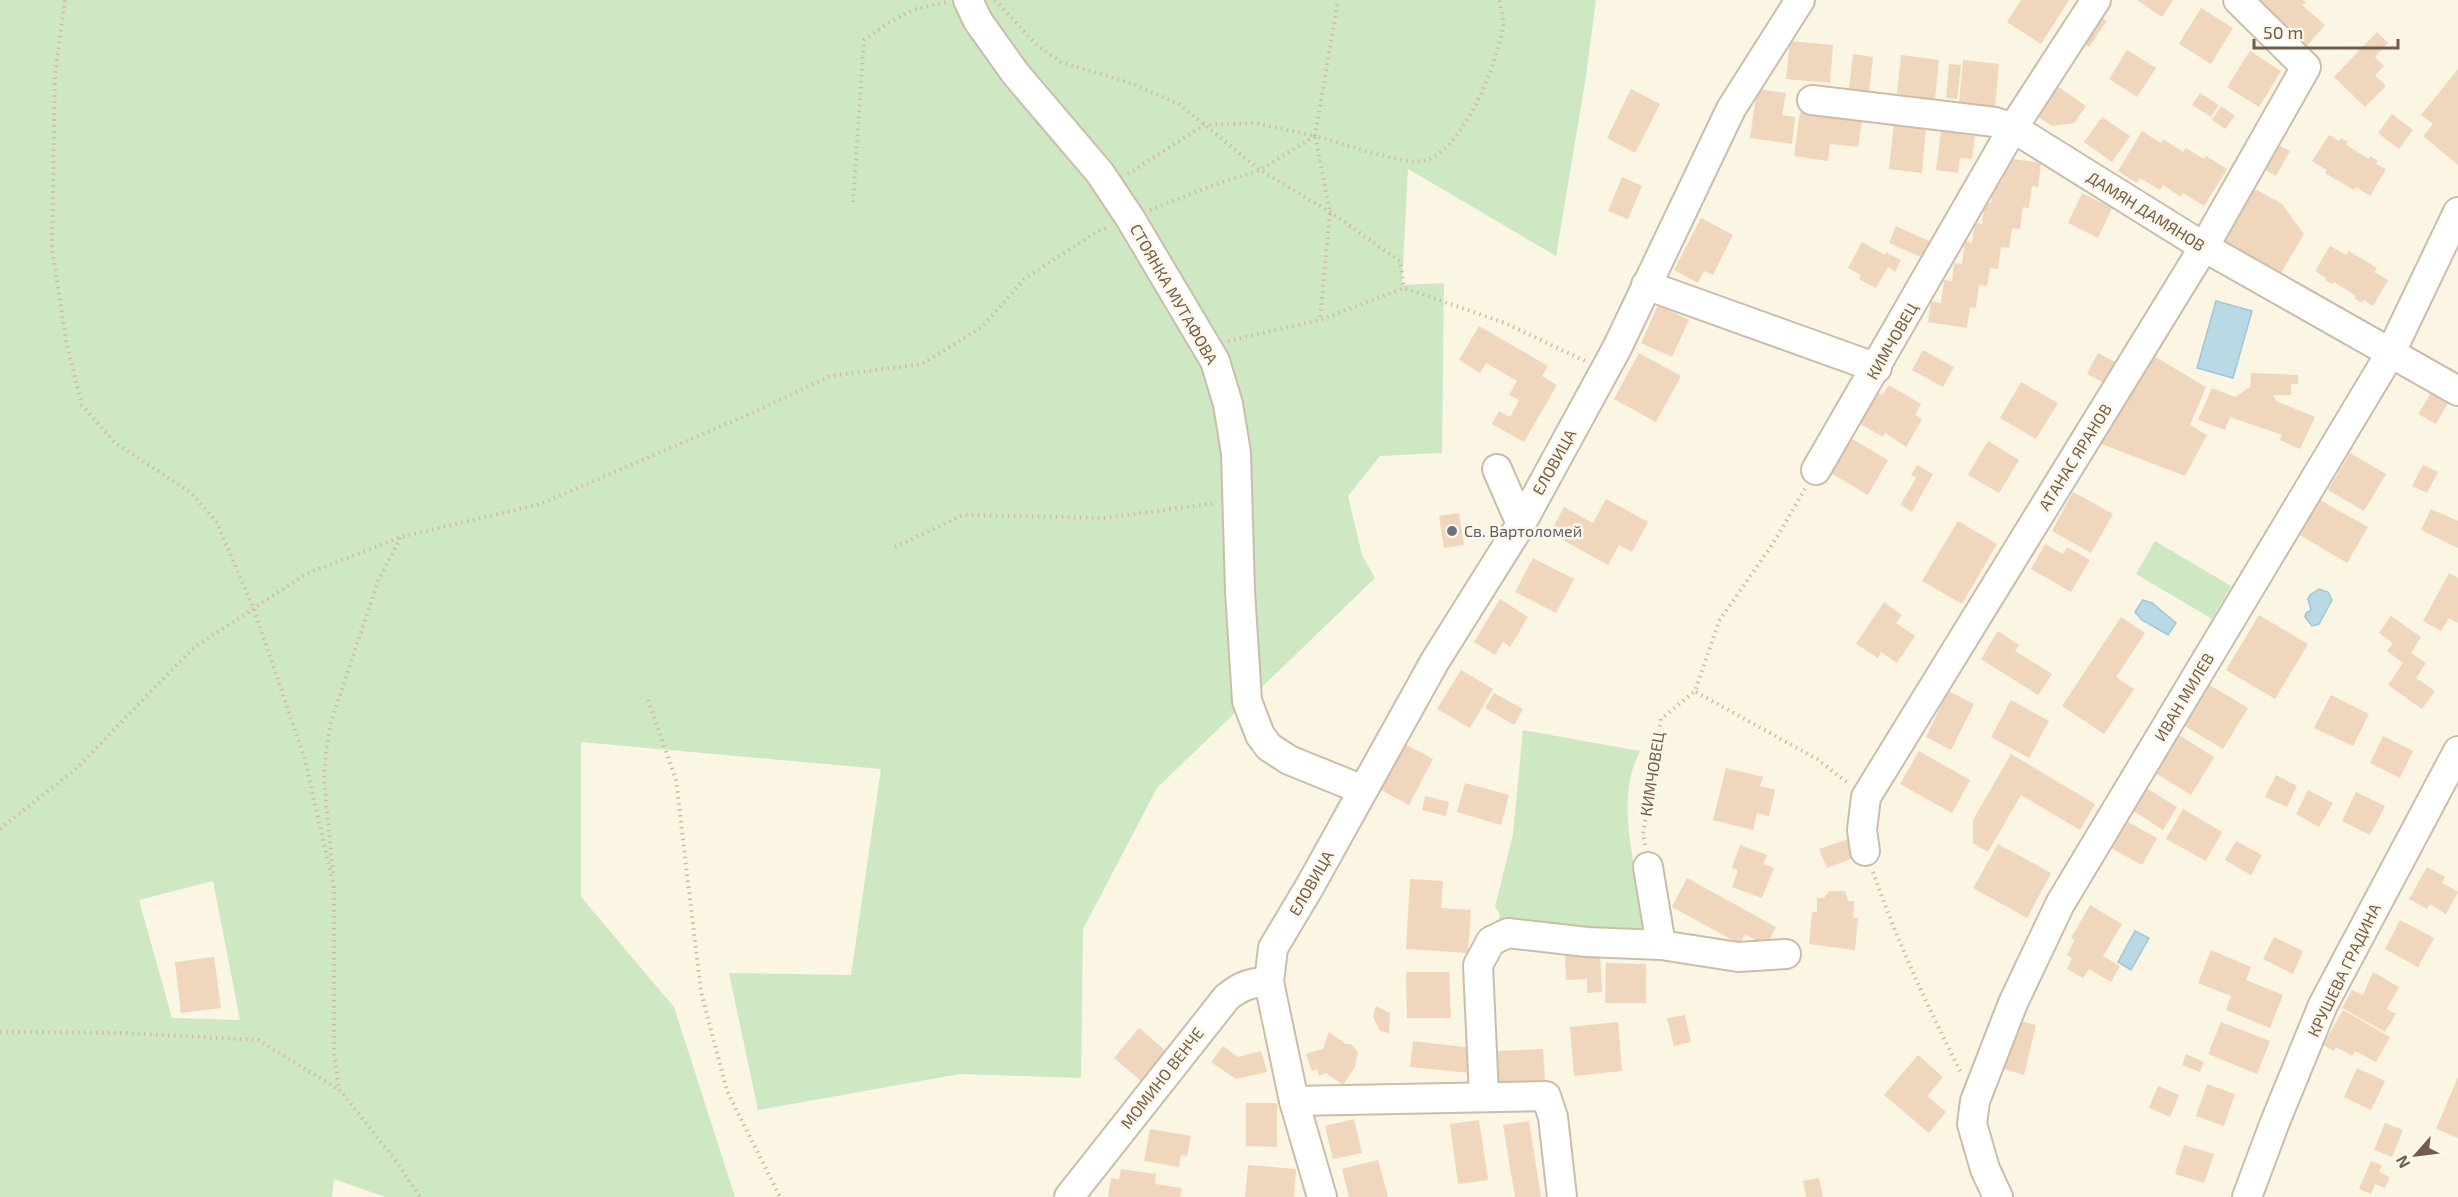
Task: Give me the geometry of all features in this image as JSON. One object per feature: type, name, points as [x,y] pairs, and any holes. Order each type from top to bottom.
[{"type":"street","name":"СТОЯНКА МУТАФОВА","points":[[968,0],[978,21],[1015,73],[1109,187],[1208,346],[1215,361],[1228,404],[1236,453],[1247,701],[1255,723],[1269,747],[1289,760],[1364,790]]},
{"type":"street","name":"ЕЛОВИЦА","points":[[1269,982],[1274,948],[1435,662],[1521,524],[1617,348],[1731,109],[1800,0]]},
{"type":"street","name":"КИМЧОВЕЦ","points":[[1816,470],[2013,128],[2096,0]]},
{"type":"street","name":"АТАНАС ЯРАНОВ","points":[[1865,851],[1862,830],[1866,797],[2204,247],[2306,67],[2238,0]]},
{"type":"street","name":"ДАМЯН ДАМЯНОВ","points":[[1812,100],[1995,122],[2013,128],[2204,247],[2458,391]]},
{"type":"street","name":"ИВАН МИЛЕВ","points":[[1998,1197],[1985,1169],[1972,1124],[1975,1101],[2013,1003],[2060,904],[2390,354],[2458,212]]},
{"type":"street","points":[[1646,285],[1876,368]]},
{"type":"street","points":[[1497,469],[1521,524]]},
{"type":"street","name":"КРУШЕВА ГРАДИНА","points":[[2247,1197],[2323,1005],[2458,751]]},
{"type":"street","points":[[1648,867],[1661,945]]},
{"type":"street","points":[[1484,1096],[1478,965],[1491,941],[1508,933],[1587,942],[1661,945],[1738,957],[1786,954]]},
{"type":"street","name":"МОМИНО ВЕНЧЕ","points":[[1069,1197],[1227,997],[1241,986],[1254,982],[1269,982]]},
{"type":"street","points":[[1269,982],[1294,1101],[1322,1197]]},
{"type":"street","points":[[1294,1101],[1546,1096],[1553,1116],[1562,1197]]},
{"type":"path","points":[[65,0],[55,73],[52,249],[67,346],[82,405],[115,443],[189,492],[216,521],[254,609],[305,760],[334,888]]},
{"type":"path","points":[[853,202],[864,40],[912,10],[959,0]]},
{"type":"path","points":[[995,0],[1038,46],[1061,62],[1130,83],[1179,104],[1260,170],[1330,212],[1400,261],[1404,288]]},
{"type":"path","points":[[1320,320],[1330,212],[1316,136],[1338,0]]},
{"type":"path","points":[[1109,187],[1204,125],[1256,123],[1316,136],[1393,158],[1422,161],[1442,151],[1468,120],[1491,69],[1504,25],[1499,0]]},
{"type":"path","points":[[0,829],[78,766],[192,649],[306,574],[401,537],[540,504],[754,412],[830,376],[922,364],[982,327],[1024,279],[1098,231],[1220,183],[1260,170],[1316,136]]},
{"type":"path","points":[[1208,346],[1320,320],[1404,288],[1504,323],[1605,370]]},
{"type":"path","points":[[1816,470],[1772,545],[1719,621],[1695,692],[1817,759],[1866,797]]},
{"type":"path","points":[[895,547],[963,515],[1104,518],[1237,500]]},
{"type":"path","points":[[339,1089],[334,1051],[334,888],[324,779],[326,751],[331,722],[378,581],[401,537]]},
{"type":"path","name":"КИМЧОВЕЦ","points":[[1648,867],[1644,834],[1661,719],[1695,692]]},
{"type":"path","points":[[648,700],[676,780],[700,992],[727,1091],[780,1197]]},
{"type":"path","points":[[1865,851],[1887,913],[1920,990],[1975,1101]]},
{"type":"path","points":[[0,1032],[123,1033],[258,1040],[339,1089],[396,1161],[420,1197]]},
{"type":"green space","points":[[0,0],[1596,0],[1585,83],[1556,256],[1408,169],[1402,285],[1444,283],[1442,453],[1380,456],[1348,496],[1362,555],[1375,578],[1157,788],[1083,929],[1081,1078],[960,1074],[758,1110],[729,973],[851,975],[881,769],[581,742],[581,897],[674,1007],[735,1197],[385,1197],[334,1179],[332,1197],[0,1197]],"holes":[[[213,881],[240,1020],[172,1018],[139,900]]]},
{"type":"green space","points":[[2155,541],[2231,586],[2212,619],[2136,574]]},
{"type":"green space","points":[[1523,730],[1640,751],[1632,772],[1628,793],[1630,838],[1642,927],[1633,937],[1499,920],[1500,914],[1495,907],[1513,834]]},
{"type":"water","points":[[2216,301],[2252,311],[2233,378],[2197,368]]},
{"type":"water","points":[[2319,589],[2328,592],[2332,600],[2319,624],[2312,626],[2305,617],[2306,613],[2311,610],[2308,599]]},
{"type":"water","points":[[2143,600],[2152,603],[2176,623],[2168,635],[2142,620],[2135,612]]},
{"type":"water","points":[[2135,931],[2149,938],[2131,970],[2118,962]]},
{"type":"building","points":[[2021,0],[2069,0],[2041,44],[2007,22]]},
{"type":"building","points":[[2137,0],[2173,0],[2162,17]]},
{"type":"building","points":[[2255,0],[2303,0],[2306,2],[2302,5],[2325,25],[2305,48]]},
{"type":"building","points":[[2201,8],[2233,28],[2211,64],[2179,44]]},
{"type":"building","points":[[2097,14],[2107,21],[2089,47],[2079,40]]},
{"type":"building","points":[[2377,32],[2388,43],[2375,57],[2384,66],[2375,75],[2386,86],[2365,107],[2334,77]]},
{"type":"building","points":[[1790,41],[1833,45],[1830,83],[1786,79]]},
{"type":"building","points":[[2127,50],[2156,68],[2137,97],[2109,79]]},
{"type":"building","points":[[2250,51],[2281,71],[2259,107],[2227,87]]},
{"type":"building","points":[[1853,54],[1873,57],[1869,91],[1849,89]]},
{"type":"building","points":[[1901,55],[1939,60],[1935,99],[1897,94]]},
{"type":"building","points":[[1963,60],[1999,64],[1995,107],[1959,103]]},
{"type":"building","points":[[1949,64],[1961,65],[1957,99],[1946,98]]},
{"type":"building","points":[[2458,69],[2458,165],[2423,136],[2433,124],[2421,115]]},
{"type":"building","points":[[2054,84],[2086,106],[2074,123],[2052,126],[2034,114]]},
{"type":"building","points":[[1631,89],[1660,104],[1635,153],[1607,138]]},
{"type":"building","points":[[1757,89],[1786,93],[1782,115],[1795,117],[1792,144],[1750,138]]},
{"type":"building","points":[[2200,93],[2219,105],[2211,117],[2192,105]]},
{"type":"building","points":[[2221,106],[2235,116],[2225,129],[2212,120]]},
{"type":"building","points":[[1800,112],[1862,121],[1858,147],[1830,144],[1828,161],[1794,156]]},
{"type":"building","points":[[2392,114],[2413,130],[2399,149],[2378,133]]},
{"type":"building","points":[[2102,117],[2130,136],[2112,162],[2084,142]]},
{"type":"building","points":[[1894,124],[1926,128],[1922,173],[1889,169]]},
{"type":"building","points":[[1941,131],[1975,136],[1972,159],[1960,158],[1958,173],[1936,170]]},
{"type":"building","points":[[2142,131],[2161,143],[2163,139],[2183,152],[2186,148],[2204,159],[2206,156],[2227,169],[2204,206],[2183,193],[2181,197],[2163,185],[2160,190],[2140,178],[2137,183],[2118,171]]},
{"type":"building","points":[[2329,135],[2339,141],[2341,138],[2348,142],[2346,145],[2369,159],[2370,156],[2378,161],[2376,164],[2386,169],[2370,196],[2356,187],[2354,190],[2325,173],[2327,170],[2312,161]]},
{"type":"building","points":[[2271,141],[2290,151],[2276,176],[2258,166]]},
{"type":"building","points":[[2005,158],[2041,163],[2038,187],[2032,186],[2029,208],[2023,207],[2020,229],[2012,228],[2009,248],[2001,247],[1998,269],[1990,268],[1987,286],[1979,285],[1976,308],[1970,307],[1967,328],[1928,322],[1931,301],[1941,303],[1944,280],[1952,281],[1954,263],[1962,264],[1965,241],[1972,243],[1975,223],[1982,224],[1985,202],[1991,203],[1994,181],[2002,182]]},
{"type":"building","points":[[1622,177],[1642,186],[1628,219],[1608,211]]},
{"type":"building","points":[[2253,188],[2282,204],[2304,234],[2280,275],[2222,242]]},
{"type":"building","points":[[2082,193],[2112,208],[2098,238],[2068,223]]},
{"type":"building","points":[[1701,218],[1733,235],[1713,275],[1704,271],[1698,283],[1674,270]]},
{"type":"building","points":[[1896,226],[1931,242],[1923,258],[1889,243]]},
{"type":"building","points":[[1862,242],[1885,255],[1886,252],[1901,260],[1895,272],[1888,267],[1876,288],[1859,279],[1861,275],[1848,268]]},
{"type":"building","points":[[2330,246],[2346,255],[2349,251],[2377,268],[2374,272],[2388,280],[2373,306],[2364,300],[2362,303],[2354,298],[2356,296],[2334,282],[2332,284],[2325,280],[2326,278],[2315,271]]},
{"type":"building","points":[[1658,305],[1689,320],[1672,357],[1641,343]]},
{"type":"building","points":[[1479,326],[1548,366],[1542,376],[1557,385],[1524,442],[1492,424],[1499,411],[1510,417],[1519,400],[1509,395],[1517,381],[1486,363],[1480,373],[1459,360]]},
{"type":"building","points":[[1923,350],[1954,367],[1943,387],[1912,370]]},
{"type":"building","points":[[1639,353],[1681,376],[1656,422],[1614,399]]},
{"type":"building","points":[[2098,353],[2117,363],[2107,384],[2087,374]]},
{"type":"building","points":[[2152,355],[2206,387],[2190,425],[2207,435],[2185,476],[2099,443]]},
{"type":"building","points":[[2251,373],[2298,375],[2298,384],[2291,384],[2291,395],[2273,395],[2276,401],[2315,417],[2300,449],[2280,440],[2282,435],[2230,417],[2225,430],[2198,420],[2212,388],[2235,397],[2250,387]]},
{"type":"building","points":[[2021,382],[2058,403],[2036,439],[2000,418]]},
{"type":"building","points":[[1889,385],[1921,404],[1915,415],[1922,419],[1906,447],[1885,433],[1883,437],[1857,422],[1875,391],[1882,395]]},
{"type":"building","points":[[2431,393],[2448,403],[2436,424],[2418,414]]},
{"type":"building","points":[[1849,437],[1888,460],[1868,495],[1829,472]]},
{"type":"building","points":[[1988,441],[2019,460],[1999,493],[1968,475]]},
{"type":"building","points":[[2350,453],[2386,474],[2364,511],[2328,490]]},
{"type":"building","points":[[1917,465],[1933,474],[1912,512],[1900,505],[1916,478],[1911,475]]},
{"type":"building","points":[[2423,465],[2438,472],[2427,493],[2412,486]]},
{"type":"building","points":[[2073,492],[2113,514],[2091,553],[2052,531]]},
{"type":"building","points":[[1606,499],[1648,522],[1632,552],[1619,545],[1608,565],[1550,533],[1564,507],[1593,523]]},
{"type":"building","points":[[2320,500],[2368,527],[2347,563],[2300,535]]},
{"type":"building","points":[[2431,509],[2458,521],[2458,548],[2421,530]]},
{"type":"building","name":"Св. Вартоломей","points":[[1459,513],[1464,545],[1444,548],[1439,516]]},
{"type":"building","points":[[1958,521],[1997,544],[1962,604],[1922,581]]},
{"type":"building","points":[[2045,544],[2063,554],[2067,547],[2090,560],[2071,592],[2031,569]]},
{"type":"building","points":[[1533,558],[1574,579],[1556,613],[1515,592]]},
{"type":"building","points":[[2449,573],[2458,578],[2458,623],[2449,618],[2441,631],[2423,621]]},
{"type":"building","points":[[1500,599],[1528,617],[1510,647],[1503,642],[1495,655],[1474,642]]},
{"type":"building","points":[[1884,602],[1902,615],[1896,623],[1915,636],[1897,663],[1881,652],[1878,658],[1856,644]]},
{"type":"building","points":[[2259,615],[2308,644],[2275,699],[2226,670]]},
{"type":"building","points":[[2391,616],[2421,637],[2411,653],[2426,663],[2416,678],[2435,691],[2422,709],[2388,685],[2403,663],[2387,651],[2393,643],[2379,633]]},
{"type":"building","points":[[2121,617],[2145,633],[2116,677],[2134,689],[2104,734],[2062,706]]},
{"type":"building","points":[[1998,631],[2019,645],[2015,651],[2052,674],[2038,695],[1981,659]]},
{"type":"building","points":[[1461,670],[1493,689],[1470,728],[1437,709]]},
{"type":"building","points":[[2208,684],[2248,708],[2223,749],[2183,725]]},
{"type":"building","points":[[1948,691],[1974,704],[1951,750],[1926,737]]},
{"type":"building","points":[[1494,693],[1523,709],[1514,725],[1485,708]]},
{"type":"building","points":[[2331,695],[2369,714],[2353,746],[2314,728]]},
{"type":"building","points":[[2011,700],[2049,721],[2029,758],[1991,737]]},
{"type":"building","points":[[2176,733],[2214,757],[2191,795],[2152,771]]},
{"type":"building","points":[[2383,736],[2413,751],[2400,778],[2370,763]]},
{"type":"building","points":[[1405,744],[1433,759],[1409,805],[1381,790]]},
{"type":"building","points":[[1919,751],[1970,780],[1952,813],[1900,784]]},
{"type":"building","points":[[2011,754],[2095,804],[2080,830],[2021,795],[1988,852],[1973,843],[1973,820]]},
{"type":"building","points":[[1726,768],[1763,777],[1760,786],[1775,790],[1769,816],[1757,813],[1753,830],[1713,820]]},
{"type":"building","points":[[2276,775],[2297,786],[2287,807],[2265,797]]},
{"type":"building","points":[[1465,783],[1509,795],[1501,825],[1457,812]]},
{"type":"building","points":[[2143,786],[2177,807],[2163,830],[2129,808]]},
{"type":"building","points":[[2308,790],[2333,803],[2319,827],[2296,814]]},
{"type":"building","points":[[2356,792],[2385,806],[2370,835],[2342,821]]},
{"type":"building","points":[[1425,796],[1449,802],[1446,816],[1422,810]]},
{"type":"building","points":[[2183,809],[2222,832],[2206,861],[2166,839]]},
{"type":"building","points":[[2126,821],[2157,838],[2142,865],[2111,848]]},
{"type":"building","points":[[1849,839],[1856,857],[1827,868],[1819,849]]},
{"type":"building","points":[[2236,841],[2262,855],[2251,875],[2225,860]]},
{"type":"building","points":[[1998,844],[2051,873],[2027,918],[1973,888]]},
{"type":"building","points":[[1740,845],[1767,855],[1763,864],[1774,868],[1762,898],[1732,887],[1738,870],[1732,868]]},
{"type":"building","points":[[2427,867],[2445,877],[2442,883],[2458,892],[2446,914],[2430,904],[2427,909],[2409,899]]},
{"type":"building","points":[[1687,878],[1776,927],[1766,946],[1745,934],[1740,944],[1672,907]]},
{"type":"building","points":[[1410,879],[1443,881],[1441,908],[1471,910],[1468,953],[1406,949]]},
{"type":"building","points":[[1829,891],[1845,891],[1848,901],[1854,901],[1853,918],[1858,918],[1855,950],[1809,944],[1812,912],[1817,912],[1817,898],[1824,898]]},
{"type":"building","points":[[2090,905],[2122,924],[2103,956],[2120,966],[2111,982],[2089,969],[2083,978],[2067,969],[2072,958],[2067,955],[2075,940],[2071,938]]},
{"type":"building","points":[[2400,920],[2434,938],[2418,967],[2385,949]]},
{"type":"building","points":[[2274,937],[2303,951],[2293,974],[2263,959]]},
{"type":"building","points":[[2211,950],[2251,967],[2246,980],[2283,995],[2270,1028],[2226,1010],[2231,996],[2198,983]]},
{"type":"building","points":[[1600,954],[1602,992],[1587,993],[1587,979],[1566,980],[1565,955]]},
{"type":"building","points":[[214,957],[221,1008],[181,1013],[175,962]]},
{"type":"building","points":[[1606,963],[1646,964],[1646,1003],[1605,1003]]},
{"type":"building","points":[[1406,972],[1449,972],[1451,1018],[1407,1018]]},
{"type":"building","points":[[2373,972],[2399,987],[2387,1009],[2396,1014],[2385,1032],[2342,1008],[2352,990],[2363,995]]},
{"type":"building","points":[[1376,1006],[1390,1013],[1389,1033],[1380,1031],[1373,1017]]},
{"type":"building","points":[[2343,1010],[2390,1037],[2376,1062],[2355,1051],[2352,1056],[2336,1047],[2334,1051],[2323,1045]]},
{"type":"building","points":[[1685,1015],[1691,1042],[1674,1046],[1667,1018]]},
{"type":"building","points":[[2013,1019],[2036,1025],[2024,1075],[2001,1068]]},
{"type":"building","points":[[1618,1022],[1622,1071],[1574,1076],[1570,1027]]},
{"type":"building","points":[[2221,1022],[2270,1041],[2257,1074],[2208,1054]]},
{"type":"building","points":[[1139,1028],[1166,1051],[1141,1081],[1114,1058]]},
{"type":"building","points":[[1329,1032],[1346,1044],[1351,1044],[1358,1052],[1355,1067],[1343,1085],[1326,1073],[1319,1076],[1317,1069],[1312,1071],[1306,1054],[1323,1049]]},
{"type":"building","points":[[1413,1041],[1473,1048],[1470,1073],[1410,1067]]},
{"type":"building","points":[[1223,1046],[1238,1057],[1261,1051],[1267,1072],[1236,1079],[1211,1062]]},
{"type":"building","points":[[1543,1049],[1545,1080],[1499,1082],[1497,1051]]},
{"type":"building","points":[[2186,1054],[2204,1062],[2200,1072],[2182,1065]]},
{"type":"building","points":[[1918,1055],[1943,1077],[1927,1096],[1946,1112],[1929,1133],[1884,1095]]},
{"type":"building","points":[[2357,1068],[2385,1081],[2371,1110],[2344,1097]]},
{"type":"building","points":[[2458,1077],[2458,1138],[2436,1129]]},
{"type":"building","points":[[2207,1084],[2235,1094],[2224,1126],[2196,1116]]},
{"type":"building","points":[[2158,1086],[2179,1095],[2170,1117],[2149,1108]]},
{"type":"building","points":[[1246,1103],[1277,1103],[1277,1147],[1246,1146]]},
{"type":"building","points":[[1354,1119],[1362,1153],[1333,1159],[1325,1126]]},
{"type":"building","points":[[1479,1120],[1488,1180],[1458,1184],[1450,1124]]},
{"type":"building","points":[[1529,1121],[1541,1197],[1515,1197],[1503,1125]]},
{"type":"building","points":[[2385,1123],[2403,1130],[2392,1157],[2374,1150]]},
{"type":"building","points":[[1150,1129],[1191,1136],[1187,1156],[1181,1155],[1179,1167],[1144,1161]]},
{"type":"building","points":[[2184,1145],[2214,1154],[2204,1183],[2175,1174]]},
{"type":"building","points":[[1378,1160],[1388,1197],[1349,1197],[1342,1169]]},
{"type":"building","points":[[2371,1161],[2382,1165],[2379,1172],[2390,1177],[2385,1188],[2375,1184],[2371,1194],[2359,1189]]},
{"type":"building","points":[[1248,1165],[1296,1169],[1294,1197],[1245,1197]]},
{"type":"building","points":[[1121,1169],[1156,1174],[1155,1184],[1182,1188],[1180,1197],[1108,1197],[1111,1178],[1119,1179]]},
{"type":"building","points":[[1819,1178],[1823,1197],[1806,1197],[1803,1181]]},
{"type":"place","name":"Св. Вартоломей","points":[[1452,531]]}]
